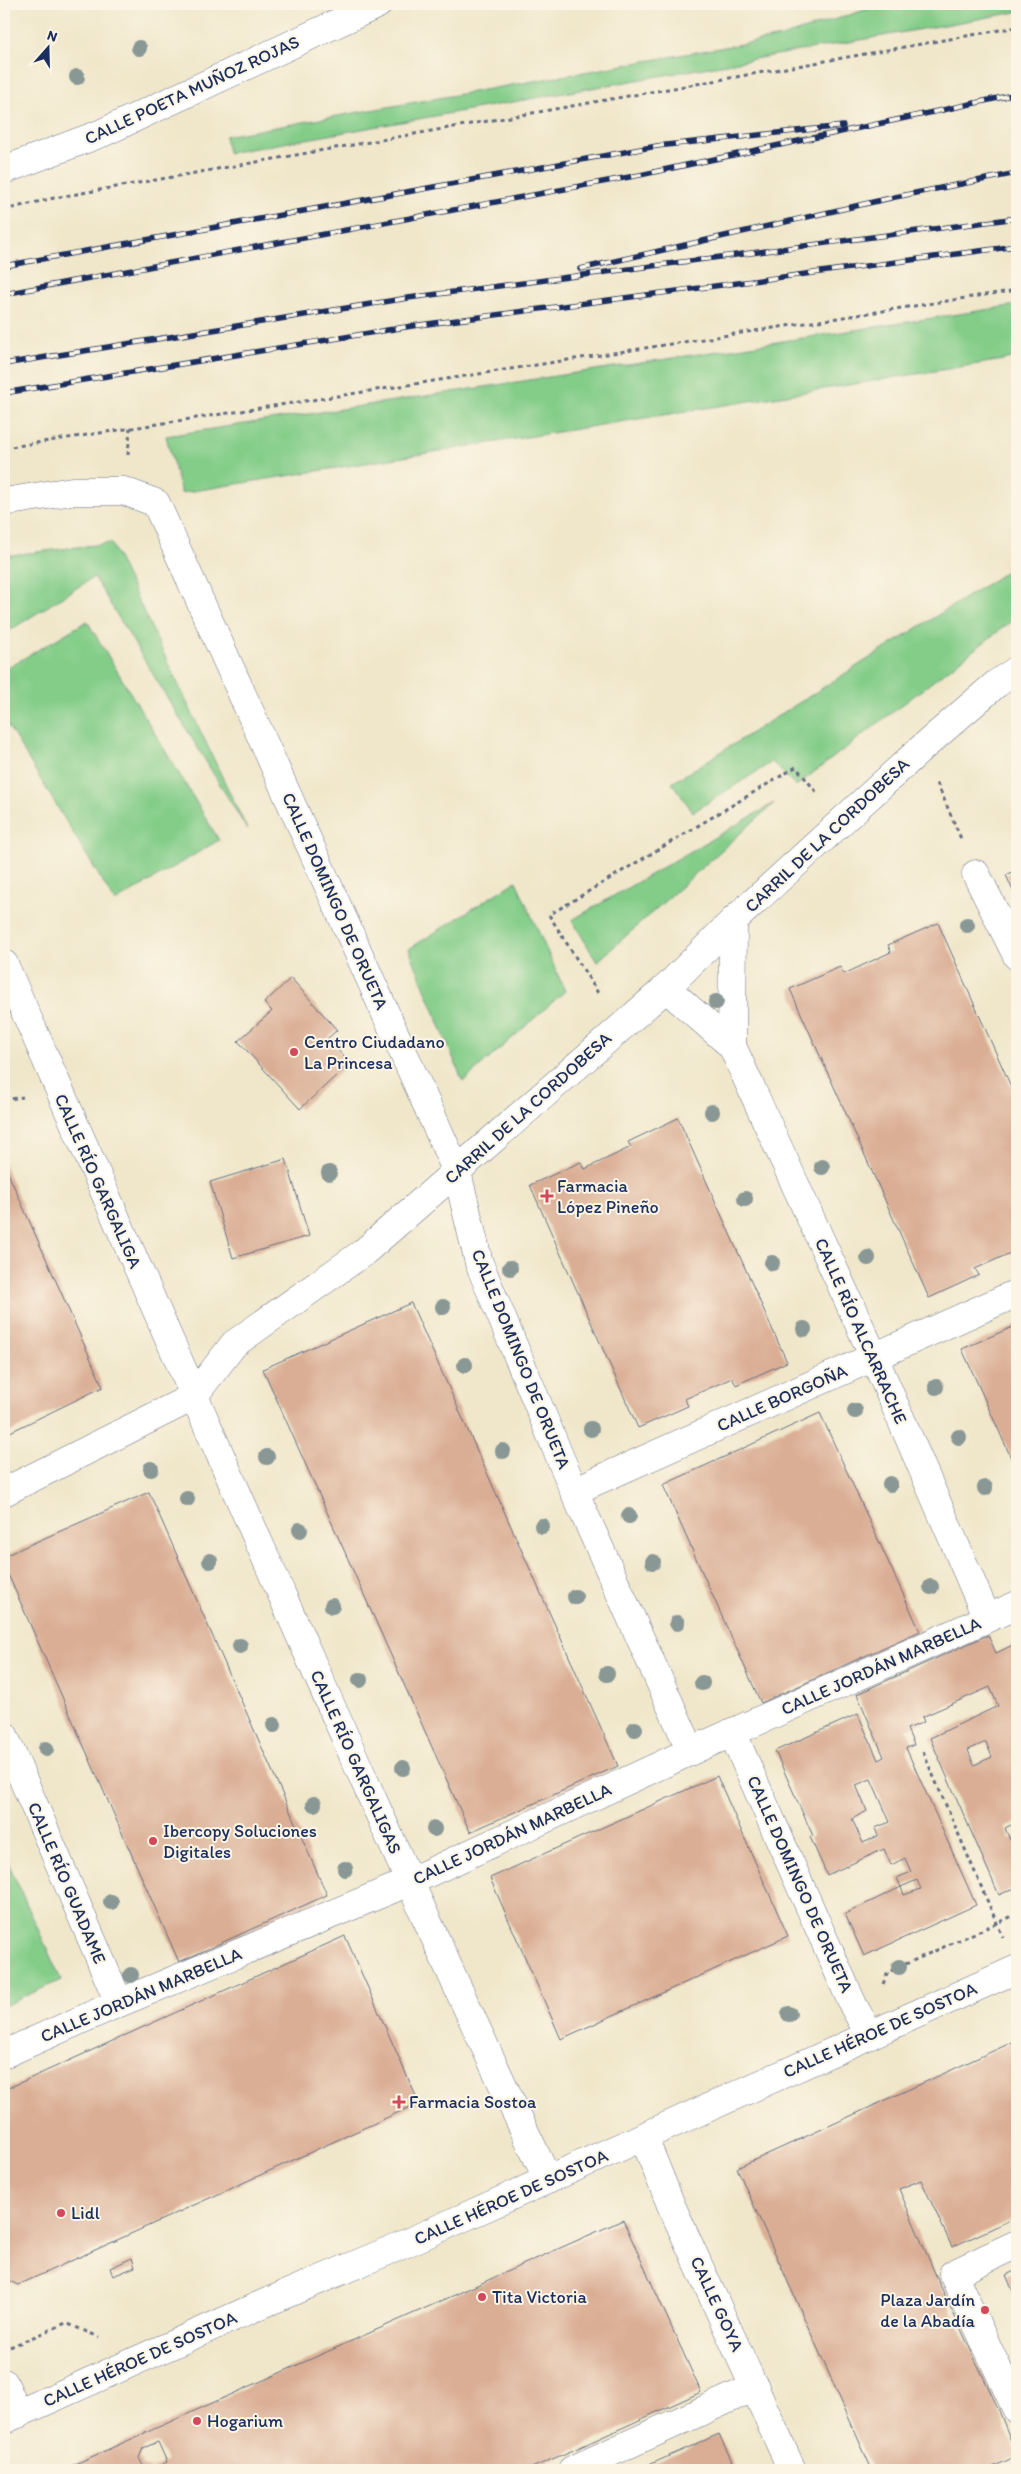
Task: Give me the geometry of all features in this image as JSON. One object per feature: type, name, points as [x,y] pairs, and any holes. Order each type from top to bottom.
[{"type":"street","name":"CALLE POETA MUÑOZ ROJAS","points":[[4,170],[102,133],[378,4]]},
{"type":"street","name":"CALLE DOMINGO DE ORUETA","points":[[4,502],[72,491],[124,490],[156,503],[457,1172],[479,1263],[574,1491],[691,1751]]},
{"type":"street","name":"CARRIL DE LA CORDOBESA","points":[[4,1492],[193,1397],[234,1344],[364,1252],[457,1172],[666,988],[732,921],[922,748],[996,684],[1017,670]]},
{"type":"street","points":[[976,874],[1017,956]]},
{"type":"street","name":"CALLE RÍO ALCARRACHE","points":[[732,921],[732,1046]]},
{"type":"street","name":"CALLE RÍO GARGALIGA","points":[[4,964],[193,1397]]},
{"type":"street","name":"CALLE RÍO ALCARRACHE","points":[[666,988],[732,1046],[874,1357],[988,1618]]},
{"type":"street","name":"CALLE BORGOÑA","points":[[574,1491],[1017,1293]]},
{"type":"street","name":"CALLE RÍO GARGALIGAS","points":[[193,1397],[499,2080],[548,2180]]},
{"type":"street","name":"CALLE JORDÁN MARBELLA","points":[[4,2054],[118,2003],[410,1882],[732,1732],[1017,1605]]},
{"type":"street","name":"CALLE DOMINGO DE ORUETA","points":[[732,1732],[854,2007],[870,2035]]},
{"type":"street","name":"CALLE RÍO GUADAME","points":[[4,1735],[118,2003]]},
{"type":"street","name":"CALLE HÉROE DE SOSTOA","points":[[11,2417],[644,2138],[739,2092],[1017,1969]]},
{"type":"street","name":"CALLE GOYA","points":[[644,2138],[672,2205],[792,2470]]},
{"type":"street","points":[[1017,2244],[953,2274],[1017,2410]]},
{"type":"street","points":[[4,2383],[11,2417]]},
{"type":"street","points":[[572,2470],[755,2386]]},
{"type":"path","points":[[4,210],[54,198],[1017,27]]},
{"type":"path","points":[[4,448],[1017,290]]},
{"type":"path","points":[[922,748],[976,874]]},
{"type":"path","points":[[598,993],[549,915],[796,767],[840,823]]},
{"type":"path","points":[[923,1752],[1017,1969]]},
{"type":"green space","points":[[883,4],[1017,4],[1017,12],[228,153],[225,136],[781,37]]},
{"type":"green space","points":[[1017,305],[1017,357],[181,493],[166,436]]},
{"type":"green space","points":[[111,543],[247,829],[94,577],[4,634],[4,556]]},
{"type":"green space","points":[[1017,565],[1017,617],[796,786],[772,762],[693,812],[672,783]]},
{"type":"green space","points":[[87,621],[219,840],[115,902],[4,719],[4,670]]},
{"type":"green space","points":[[774,803],[597,962],[572,920]]},
{"type":"green space","points":[[516,881],[565,991],[463,1082],[409,949]]},
{"type":"green space","points":[[4,1854],[61,1980],[4,2006]]},
{"type":"building","points":[[1017,870],[1017,900],[1006,875]]},
{"type":"building","points":[[938,923],[1017,1100],[1017,1250],[975,1269],[979,1275],[929,1298],[790,989],[840,967],[844,974],[891,952],[888,945]]},
{"type":"building","name":"Centro Ciudadano La Princesa","points":[[291,978],[337,1030],[327,1039],[350,1063],[300,1109],[238,1041],[272,1011],[264,1003]]},
{"type":"building","points":[[678,1118],[787,1362],[736,1385],[732,1378],[685,1399],[688,1406],[638,1428],[530,1185],[581,1162],[585,1169],[631,1147],[628,1142]]},
{"type":"building","points":[[286,1159],[309,1236],[233,1258],[210,1182]]},
{"type":"building","points":[[4,1164],[103,1387],[4,1435]]},
{"type":"building","points":[[411,1303],[618,1766],[470,1832],[263,1369]]},
{"type":"building","points":[[1017,1325],[1017,1471],[962,1349]]},
{"type":"building","points":[[820,1413],[920,1631],[761,1703],[663,1485]]},
{"type":"building","points":[[149,1492],[327,1895],[179,1962],[4,1565],[4,1556]]},
{"type":"building","points":[[988,1635],[996,1653],[1017,1643],[1017,1822],[1005,1828],[1010,1840],[1017,1837],[1017,1887],[999,1895],[930,1738],[998,1706],[990,1687],[922,1717],[924,1722],[907,1729],[914,1745],[906,1748],[976,1905],[864,1956],[845,1914],[901,1887],[897,1878],[911,1872],[905,1858],[891,1865],[884,1849],[827,1875],[810,1837],[813,1836],[775,1751],[858,1714],[878,1760],[884,1757],[857,1694]],"holes":[[[986,1742],[992,1757],[974,1765],[968,1750]],[[871,1779],[890,1822],[875,1828],[878,1836],[863,1843],[852,1819],[867,1811],[856,1785]],[[917,1880],[921,1889],[904,1895],[901,1887]]]},
{"type":"building","points":[[717,1776],[788,1936],[561,2039],[490,1878]]},
{"type":"building","points":[[345,1936],[419,2103],[18,2285],[4,2278],[4,2090]]},
{"type":"building","points":[[1017,2040],[1017,2217],[952,2247],[921,2180],[899,2189],[940,2285],[998,2408],[1017,2456],[986,2470],[872,2470],[737,2168]]},
{"type":"building","points":[[623,2220],[701,2392],[527,2470],[62,2470]],"holes":[[[158,2442],[167,2462],[153,2469],[143,2466],[139,2458],[143,2448]]]},
{"type":"building","points":[[132,2258],[135,2267],[113,2276],[110,2268]]},
{"type":"building","points":[[1017,2270],[1017,2300],[1006,2275]]},
{"type":"building","points":[[719,2434],[736,2470],[643,2470],[642,2468]]},
{"type":"railway","points":[[4,294],[640,175],[1017,94]]},
{"type":"railway","points":[[4,266],[657,146],[843,126]]},
{"type":"railway","points":[[580,269],[895,197],[1017,173]]},
{"type":"railway","points":[[4,364],[408,298],[1017,218]]},
{"type":"railway","points":[[4,393],[412,326],[1017,246]]},
{"type":"place","name":"Centro Ciudadano La Princesa","points":[[294,1052]]},
{"type":"place","name":"Farmacia López Pineño","points":[[547,1196]]},
{"type":"place","name":"Ibercopy Soluciones Digitales","points":[[153,1841]]},
{"type":"place","name":"Farmacia Sostoa","points":[[399,2102]]},
{"type":"place","name":"Lidl","points":[[61,2213]]},
{"type":"place","name":"Tita Victoria","points":[[482,2297]]},
{"type":"place","name":"Plaza Jardín de la Abadía","points":[[985,2310]]},
{"type":"place","name":"Hogarium","points":[[197,2421]]}]
